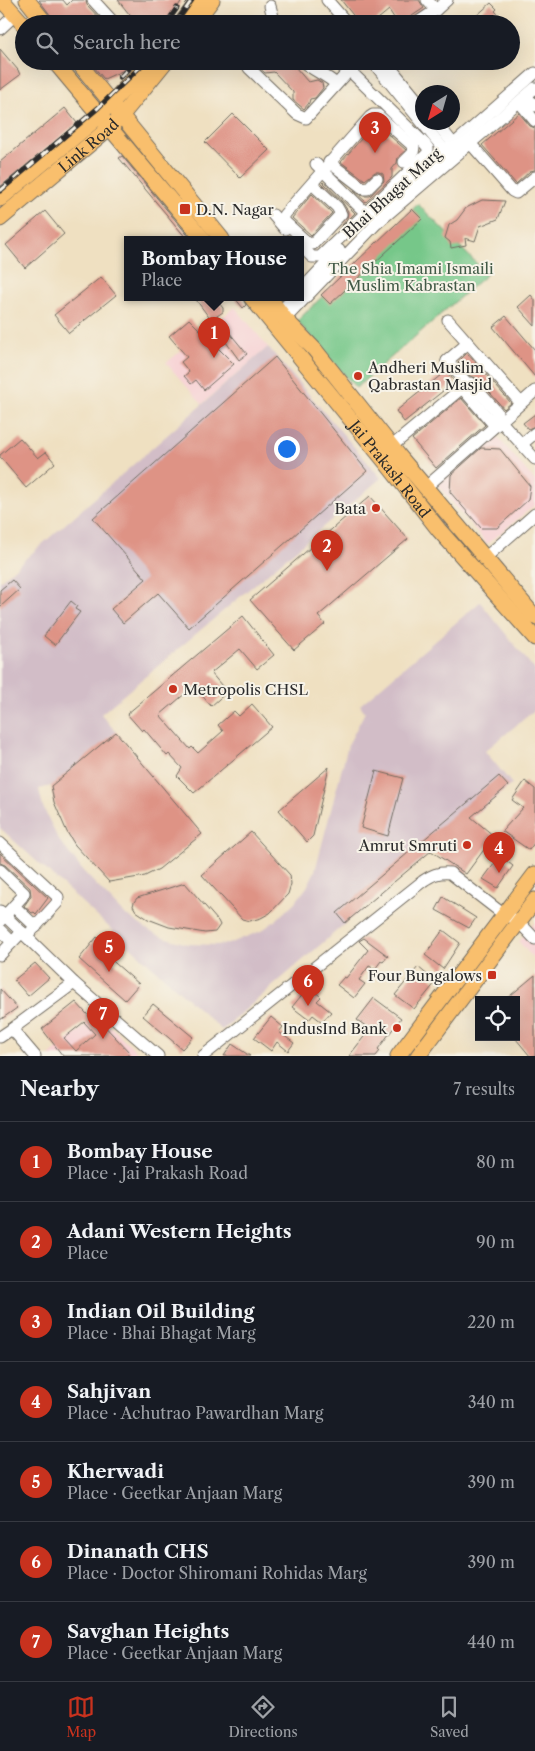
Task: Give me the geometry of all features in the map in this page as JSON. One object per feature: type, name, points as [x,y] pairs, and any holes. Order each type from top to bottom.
[{"type":"main road","points":[[2,0],[16,15]]},
{"type":"main road","points":[[27,0],[39,15]]},
{"type":"main road","points":[[188,15],[199,0]]},
{"type":"main road","points":[[201,15],[212,0]]},
{"type":"main road","points":[[61,70],[200,236]]},
{"type":"main road","points":[[84,70],[220,236]]},
{"type":"main road","name":"Link Road","points":[[0,219],[109,128],[117,109],[149,70]]},
{"type":"main road","name":"Link Road","points":[[0,199],[99,116],[117,109]]},
{"type":"main road","name":"Jai Prakash Road","points":[[256,301],[315,350],[392,446],[535,616]]},
{"type":"main road","name":"Jai Prakash Road","points":[[270,301],[277,319],[439,530],[535,638]]},
{"type":"main road","points":[[398,1056],[503,914],[535,874]]},
{"type":"main road","points":[[418,1056],[535,900]]},
{"type":"street","points":[[93,0],[107,15]]},
{"type":"street","points":[[328,0],[340,15]]},
{"type":"street","points":[[427,0],[436,10]]},
{"type":"street","points":[[428,15],[447,0]]},
{"type":"street","points":[[270,6],[272,15]]},
{"type":"street","points":[[0,29],[15,22]]},
{"type":"street","points":[[251,70],[302,117],[308,116],[349,70],[428,148],[428,153],[304,291]]},
{"type":"street","points":[[315,70],[326,75],[336,84]]},
{"type":"street","points":[[380,70],[453,152]]},
{"type":"street","points":[[392,70],[415,97]]},
{"type":"street","points":[[453,152],[490,120],[535,73]]},
{"type":"street","name":"Bhai Bhagat Marg","points":[[371,218],[453,152],[470,143],[490,120],[529,101],[535,88]]},
{"type":"street","points":[[529,101],[535,121]]},
{"type":"street","points":[[300,236],[289,226],[283,218],[284,215],[312,184],[323,165],[374,115],[382,118],[414,147],[412,153],[404,162]]},
{"type":"street","points":[[441,130],[453,152]]},
{"type":"street","points":[[470,143],[512,191],[516,193],[535,177]]},
{"type":"street","points":[[323,165],[371,218]]},
{"type":"street","points":[[323,165],[364,190],[377,179]]},
{"type":"street","points":[[304,240],[309,244],[313,244],[341,214],[337,207],[312,184]]},
{"type":"street","points":[[273,215],[292,236]]},
{"type":"street","points":[[304,248],[312,257],[320,257],[371,218]]},
{"type":"street","points":[[277,319],[294,301]]},
{"type":"street","points":[[448,320],[521,403]]},
{"type":"street","points":[[468,343],[448,360],[477,392],[497,420]]},
{"type":"street","points":[[392,446],[462,388],[522,444],[535,460]]},
{"type":"street","points":[[426,487],[497,420],[535,391]]},
{"type":"street","points":[[522,444],[535,433]]},
{"type":"street","points":[[486,557],[535,514]]},
{"type":"street","points":[[0,843],[58,898],[57,903],[36,926],[12,942],[0,955]]},
{"type":"street","points":[[9,879],[23,864]]},
{"type":"street","points":[[0,870],[24,893],[14,906],[2,916],[24,934],[74,983],[158,1056]]},
{"type":"street","points":[[203,1056],[431,875],[440,872],[450,873],[503,914],[518,921],[535,938]]},
{"type":"street","points":[[14,906],[36,926]]},
{"type":"street","points":[[0,930],[12,942]]},
{"type":"street","points":[[0,1037],[74,983]]},
{"type":"street","points":[[12,1028],[35,1056]]},
{"type":"shaded area","points":[[235,307],[268,347],[202,404],[166,363]]},
{"type":"shaded area","points":[[268,347],[381,478],[101,714],[116,732],[51,786],[39,789],[43,807],[58,839],[83,871],[123,913],[151,932],[187,944],[219,945],[233,942],[261,931],[275,921],[297,900],[307,887],[315,871],[348,745],[365,712],[360,705],[480,602],[535,670],[535,710],[485,751],[512,784],[341,927],[222,1030],[0,828],[0,581]]},
{"type":"shaded area","points":[[496,435],[535,481],[535,505],[487,544],[437,484]]},
{"type":"shaded area","points":[[535,922],[535,960],[519,942]]},
{"type":"shaded area","points":[[98,1015],[142,1056],[49,1056]]},
{"type":"green space","name":"The Shia Imami Ismaili Muslim Kabrastan","points":[[418,204],[487,274],[356,388],[297,321]]},
{"type":"building","points":[[39,0],[63,0],[67,5],[72,0],[86,0],[87,5],[96,15],[50,15]]},
{"type":"building","points":[[118,0],[182,0],[173,15],[130,15]]},
{"type":"building","points":[[341,0],[419,0],[424,8],[414,15],[392,15],[389,10],[383,15],[353,15]]},
{"type":"building","points":[[491,3],[497,9],[495,11],[499,15],[477,15]]},
{"type":"building","points":[[0,49],[20,75],[0,90]]},
{"type":"building","points":[[96,70],[123,70],[122,71],[104,79]]},
{"type":"building","points":[[262,70],[298,70],[308,82],[317,80],[322,83],[323,88],[315,98],[310,99],[304,109],[293,100],[293,92],[274,72],[265,73]]},
{"type":"building","points":[[65,108],[77,123],[0,187],[0,162]]},
{"type":"building","points":[[519,113],[530,126],[535,128],[535,170],[530,171],[516,184],[482,145]]},
{"type":"building","points":[[233,114],[269,150],[240,178],[205,142]]},
{"type":"building","points":[[375,123],[406,150],[398,157],[397,163],[392,169],[392,177],[366,202],[354,191],[363,196],[370,196],[384,181],[383,174],[375,172],[365,180],[341,162]]},
{"type":"building","points":[[122,156],[189,236],[184,236],[119,158]]},
{"type":"building","points":[[323,182],[355,213],[338,230],[347,219],[348,211]]},
{"type":"building","points":[[312,194],[332,213],[311,235],[292,218]]},
{"type":"building","points":[[482,200],[505,201],[498,219],[480,226],[475,241],[465,238],[466,245],[451,248],[450,242],[445,238],[449,225],[457,220],[466,208]]},
{"type":"building","points":[[412,209],[422,219],[330,304],[321,295]]},
{"type":"building","points":[[45,211],[64,234],[25,268],[6,245]]},
{"type":"building","points":[[101,277],[116,295],[69,333],[54,315]]},
{"type":"building","points":[[531,295],[535,300],[535,326],[518,307]]},
{"type":"building","points":[[197,301],[217,301],[223,308],[223,312],[211,320]]},
{"type":"building","points":[[237,301],[244,301],[246,305],[243,308]]},
{"type":"building","points":[[506,316],[535,350],[535,377],[493,327]]},
{"type":"building","points":[[189,319],[234,364],[204,390],[196,380],[191,384],[184,376],[189,372],[181,362],[187,357],[169,336]]},
{"type":"building","points":[[224,326],[247,354],[239,360],[218,331]]},
{"type":"building","points":[[467,353],[511,403],[504,409],[477,378],[470,376],[458,362]]},
{"type":"building","points":[[275,357],[367,471],[189,628],[158,593],[123,623],[111,609],[146,579],[93,518]]},
{"type":"building","points":[[446,371],[455,382],[454,384],[404,422],[396,411]]},
{"type":"building","points":[[461,398],[485,425],[436,468],[412,439]]},
{"type":"building","points":[[535,414],[535,426],[528,429],[523,423]]},
{"type":"building","points":[[20,438],[38,458],[46,452],[55,463],[26,488],[0,457]]},
{"type":"building","points":[[481,448],[500,449],[530,486],[528,500],[497,528],[481,528],[450,492],[451,475]]},
{"type":"building","points":[[370,496],[408,539],[318,616],[325,624],[294,650],[250,600]]},
{"type":"building","points":[[12,580],[20,589],[0,607],[0,590]]},
{"type":"building","points":[[71,601],[77,606],[75,609],[80,612],[55,645],[44,636]]},
{"type":"building","name":"Metropolis CHSL","points":[[243,616],[274,655],[257,669],[240,649],[211,673],[227,692],[211,706],[194,686],[160,715],[190,749],[192,747],[198,753],[223,731],[218,725],[234,711],[239,716],[252,704],[272,727],[194,793],[177,776],[182,768],[169,754],[167,756],[144,729],[142,731],[127,714]]},
{"type":"building","points":[[116,732],[202,834],[159,869],[145,876],[109,882],[75,845],[67,832],[54,802],[51,786]]},
{"type":"building","points":[[329,767],[313,836],[307,842],[279,810]]},
{"type":"building","points":[[376,771],[403,778],[388,836],[361,828]]},
{"type":"building","points":[[499,776],[508,786],[471,817],[494,836],[466,874],[431,851],[345,923],[337,913]]},
{"type":"building","points":[[525,781],[535,789],[535,842],[529,850],[502,831],[523,808],[512,800]]},
{"type":"building","points":[[251,832],[290,875],[291,884],[288,894],[270,913],[250,921],[242,919],[202,875]]},
{"type":"building","points":[[0,853],[48,898],[36,914],[24,906],[31,896],[30,888],[5,865],[0,863]]},
{"type":"building","points":[[500,856],[513,866],[498,888],[483,879]]},
{"type":"building","points":[[185,883],[218,921],[220,925],[215,932],[205,933],[169,927],[148,919],[136,911],[133,906],[137,898]]},
{"type":"building","points":[[443,897],[476,918],[469,928],[436,910]]},
{"type":"building","points":[[443,930],[460,943],[443,969],[425,955]]},
{"type":"building","points":[[97,937],[105,944],[100,950],[139,984],[125,1000],[79,959]]},
{"type":"building","points":[[364,938],[388,956],[375,969],[369,966],[359,980],[365,984],[354,998],[337,985],[344,977],[346,978],[368,950],[359,941]]},
{"type":"building","points":[[35,963],[49,978],[28,996],[14,980]]},
{"type":"building","points":[[418,967],[436,982],[414,1009],[395,995]]},
{"type":"building","points":[[535,975],[535,1056],[530,1056],[518,1041],[520,1041],[520,996],[510,996]]},
{"type":"building","points":[[309,986],[321,997],[317,1001],[331,1012],[322,1022],[313,1015],[309,1020],[292,1007]]},
{"type":"building","points":[[0,989],[17,1008],[0,1020]]},
{"type":"building","points":[[374,998],[401,1018],[378,1049],[380,1051],[376,1056],[349,1056],[370,1029],[357,1020]]},
{"type":"building","points":[[76,1002],[95,1023],[99,1020],[130,1053],[126,1056],[63,1056],[42,1029]],"holes":[[[84,1022],[95,1034],[76,1051],[64,1038]]]},
{"type":"building","points":[[153,1004],[193,1037],[182,1049],[143,1016]]},
{"type":"building","points":[[271,1017],[283,1027],[279,1032],[294,1043],[288,1051],[277,1042],[271,1051],[254,1038]]},
{"type":"building","points":[[232,1044],[250,1056],[224,1056]]},
{"type":"railway","points":[[181,15],[192,0]]},
{"type":"railway","points":[[172,15],[177,8]]},
{"type":"railway","points":[[120,77],[127,70]]},
{"type":"railway","points":[[0,191],[98,108],[137,70]]},
{"type":"place","name":"Indian Oil Building","points":[[375,153]]},
{"type":"place","name":"D.N. Nagar","points":[[185,209]]},
{"type":"place","name":"Bombay House","points":[[214,358]]},
{"type":"place","name":"Andheri Muslim Qabrastan Masjid","points":[[358,376]]},
{"type":"place","name":"Bata","points":[[376,508]]},
{"type":"place","name":"Adani Western Heights","points":[[327,571]]},
{"type":"place","name":"Metropolis CHSL","points":[[173,689]]},
{"type":"place","name":"Amrut Smruti","points":[[467,845]]},
{"type":"place","name":"Sahjivan","points":[[499,873]]},
{"type":"place","name":"Kherwadi","points":[[109,972]]},
{"type":"place","name":"Four Bungalows","points":[[492,975]]},
{"type":"place","name":"Dinanath CHS","points":[[308,1006]]},
{"type":"place","name":"IndusInd Bank","points":[[397,1028]]},
{"type":"place","name":"Savghan Heights","points":[[103,1039]]}]
